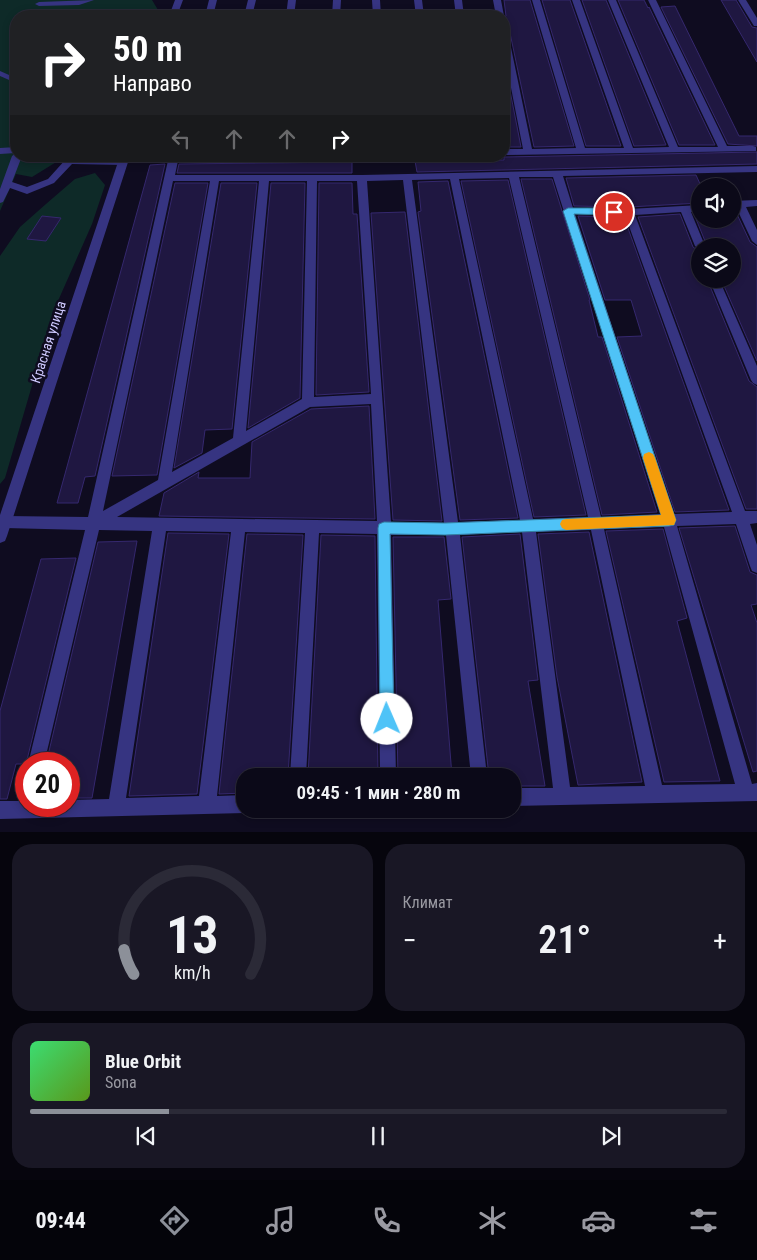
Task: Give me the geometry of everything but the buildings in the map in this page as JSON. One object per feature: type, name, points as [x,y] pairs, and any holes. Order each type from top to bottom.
[{"type":"street","points":[[38,4],[79,3],[90,0]]},
{"type":"street","points":[[536,0],[581,151]]},
{"type":"street","points":[[576,0],[629,150]]},
{"type":"street","points":[[612,0],[675,150]]},
{"type":"street","points":[[652,0],[724,149]]},
{"type":"street","points":[[742,0],[757,24]]},
{"type":"street","points":[[510,62],[528,151]]},
{"type":"street","points":[[510,152],[753,149]]},
{"type":"street","points":[[0,200],[15,162]]},
{"type":"street","points":[[6,184],[27,191],[51,181],[68,162]]},
{"type":"street","name":"Красная улица","points":[[0,536],[123,162]]},
{"type":"street","points":[[39,752],[93,524],[173,162]]},
{"type":"street","points":[[169,178],[312,179],[407,176],[454,177],[757,169]]},
{"type":"street","points":[[512,174],[596,523],[656,794]]},
{"type":"street","points":[[521,797],[752,792],[669,520],[557,174]]},
{"type":"street","points":[[407,176],[452,529],[478,768]]},
{"type":"street","points":[[454,177],[528,526],[563,796]]},
{"type":"street","points":[[164,483],[215,178]]},
{"type":"street","points":[[362,178],[384,528],[388,768]]},
{"type":"street","points":[[239,441],[264,179]]},
{"type":"street","points":[[308,402],[312,179]]},
{"type":"street","points":[[741,204],[757,203]]},
{"type":"street","points":[[568,211],[629,212],[691,209]]},
{"type":"street","points":[[685,210],[697,238]]},
{"type":"street","points":[[629,212],[757,566]]},
{"type":"street","points":[[741,213],[757,241]]},
{"type":"street","points":[[718,288],[757,380]]},
{"type":"street","points":[[93,524],[308,402],[377,399]]},
{"type":"street","points":[[5,522],[452,529],[757,517]]},
{"type":"street","points":[[116,807],[160,524]]},
{"type":"street","points":[[207,805],[239,526]]},
{"type":"street","points":[[298,768],[312,527]]},
{"type":"street","points":[[80,807],[236,804]]},
{"type":"street","points":[[0,810],[15,809]]},
{"type":"green space","points":[[0,0],[152,0],[158,10],[10,10],[10,162],[56,162],[32,177],[16,174],[0,211]]},
{"type":"green space","points":[[95,173],[105,185],[92,224],[54,310],[5,478],[0,484],[0,256],[20,227],[46,204],[75,179]]},
{"type":"slow traffic","points":[[566,524],[669,520],[649,458]]},
{"type":"route","points":[[387,719],[384,528],[445,529],[669,520],[568,211],[614,212]]}]
